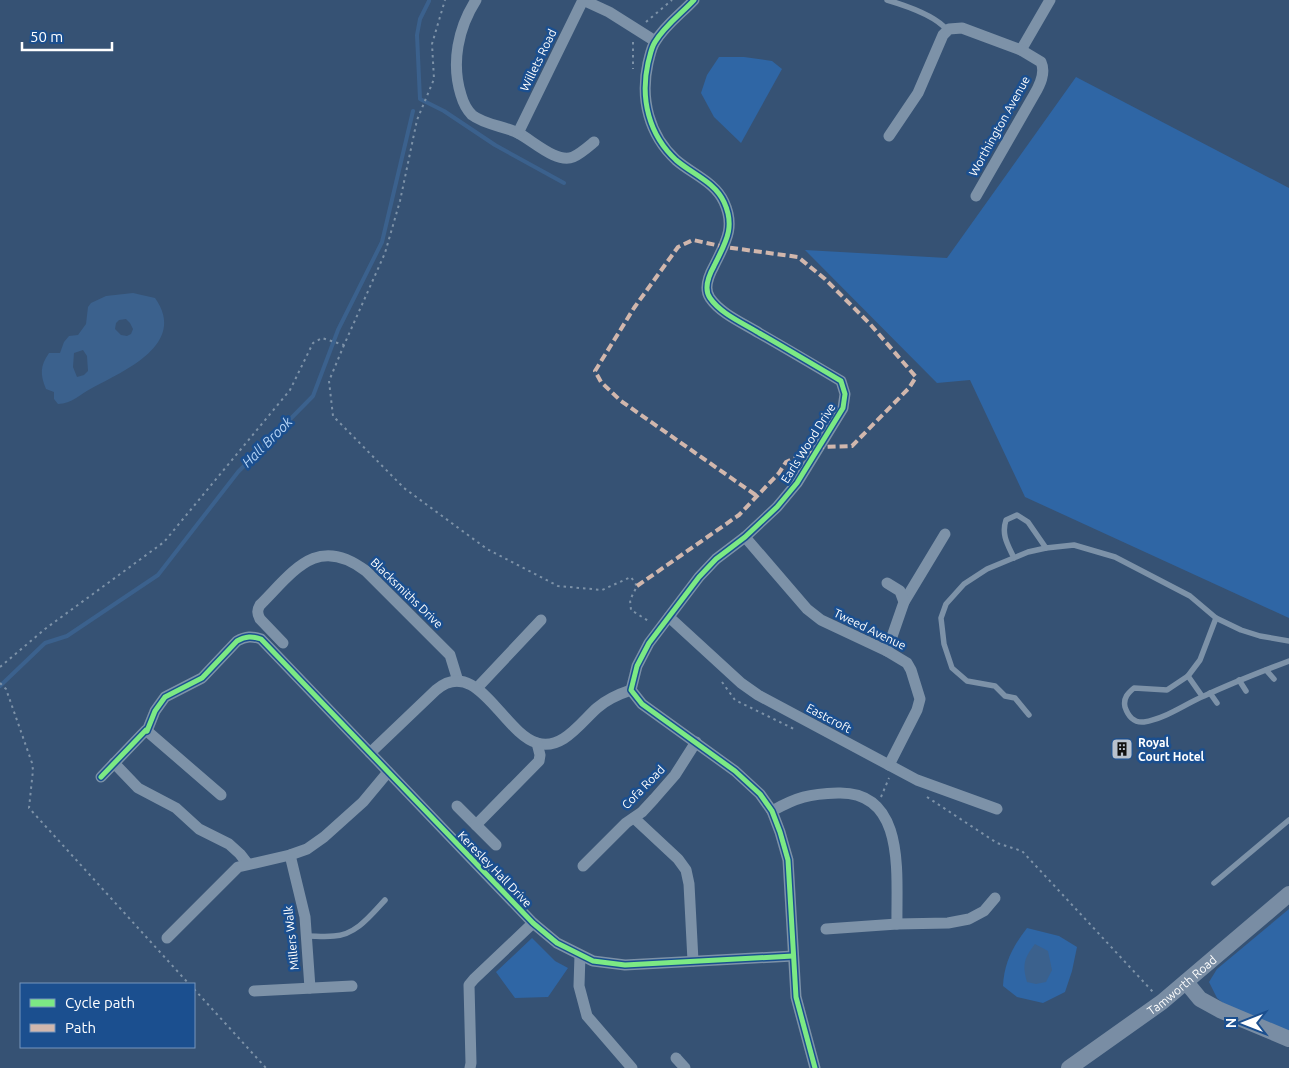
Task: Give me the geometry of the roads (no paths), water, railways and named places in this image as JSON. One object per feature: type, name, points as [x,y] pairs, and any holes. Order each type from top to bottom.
[{"type":"main road","name":"Tamworth Road","points":[[1069,1068],[1141,1019],[1289,894]]},
{"type":"main road","points":[[1186,982],[1200,999],[1220,1010],[1289,1039]]},
{"type":"street","points":[[476,0],[466,18],[459,40],[457,69],[460,93],[466,107],[474,116],[483,121],[518,133],[561,158],[573,157],[594,142]]},
{"type":"street","points":[[583,0],[608,12],[655,41]]},
{"type":"street","name":"Willets Road","points":[[518,133],[583,0]]},
{"type":"street","name":"Earls Wood Drive","points":[[631,690],[637,666],[649,643],[699,577],[716,559],[745,537],[777,507],[797,483],[843,408],[845,394],[841,381],[727,314],[710,297],[707,281],[725,247],[729,235],[728,213],[718,192],[675,159],[659,140],[647,112],[645,82],[650,55],[655,41],[676,16],[694,0]]},
{"type":"street","points":[[1021,50],[1050,0]]},
{"type":"street","name":"Worthington Avenue","points":[[947,30],[962,28],[1021,50],[1041,62],[1043,69],[1034,95],[976,196]]},
{"type":"street","points":[[889,136],[918,93],[939,42],[947,30]]},
{"type":"street","points":[[887,651],[904,602],[945,534]]},
{"type":"street","name":"Tweed Avenue","points":[[745,537],[807,609],[821,620],[887,651],[907,663],[920,699],[890,771]]},
{"type":"street","name":"Blacksmiths Drive","points":[[283,643],[260,619],[258,609],[260,605],[297,568],[310,558],[324,555],[338,557],[353,561],[366,571],[450,655],[458,681]]},
{"type":"street","points":[[887,583],[900,591],[904,602]]},
{"type":"street","name":"Eastcroft","points":[[669,617],[741,683],[758,695],[890,771],[997,810]]},
{"type":"street","points":[[477,688],[540,620]]},
{"type":"street","name":"Keresley Hall Drive","points":[[147,731],[155,711],[165,697],[202,678],[238,641],[244,637],[253,636],[261,639],[533,924],[557,943],[593,962],[625,965],[793,956]]},
{"type":"street","points":[[370,753],[444,683],[451,681],[466,682],[477,688],[525,736],[538,744],[553,744],[562,740],[599,707],[618,694],[631,690],[642,704],[735,771],[760,794],[772,811],[788,860],[796,997],[815,1068]]},
{"type":"street","points":[[101,776],[146,730],[221,795]]},
{"type":"street","name":"Cofa Road","points":[[583,866],[626,823],[642,812],[675,775],[696,742]]},
{"type":"street","points":[[476,825],[539,761],[538,744]]},
{"type":"street","points":[[114,763],[138,788],[176,808],[200,829],[229,844],[247,863]]},
{"type":"street","points":[[167,938],[238,866],[290,856],[307,849],[338,825],[363,802],[388,772]]},
{"type":"street","points":[[772,811],[796,799],[815,793],[854,794],[868,799],[877,806],[885,816],[892,834],[896,860],[897,924]]},
{"type":"street","points":[[457,806],[496,845]]},
{"type":"street","points":[[634,818],[678,858],[686,870],[689,884],[694,962]]},
{"type":"street","name":"Millers Walk","points":[[290,856],[305,917],[310,988]]},
{"type":"street","points":[[826,929],[897,924],[948,923],[969,919],[984,911],[995,898]]},
{"type":"street","points":[[470,1068],[469,985],[533,924]]},
{"type":"street","points":[[580,955],[579,986],[587,1016],[628,1067]]},
{"type":"street","name":"Millers Walk","points":[[254,991],[352,986]]},
{"type":"street","points":[[676,1058],[685,1068]]},
{"type":"lane","points":[[887,0],[939,22],[947,30]]},
{"type":"lane","points":[[1014,558],[1003,529],[1006,520],[1017,515],[1028,522],[1046,548]]},
{"type":"lane","points":[[1030,715],[1015,698],[1005,696],[996,686],[967,681],[952,668],[944,644],[941,618],[946,604],[964,584],[987,569],[1028,552],[1074,545],[1115,557],[1190,596],[1216,618],[1241,630],[1260,636],[1289,641]]},
{"type":"lane","points":[[1216,618],[1200,660],[1188,676],[1167,690],[1134,688],[1126,695],[1124,703],[1127,713],[1132,720],[1142,722],[1156,718],[1238,680],[1289,661]]},
{"type":"lane","points":[[1266,670],[1274,679]]},
{"type":"lane","points":[[1188,676],[1202,696]]},
{"type":"lane","points":[[1238,680],[1246,691]]},
{"type":"lane","points":[[1210,693],[1217,703]]},
{"type":"lane","points":[[1214,883],[1289,820]]},
{"type":"lane","points":[[306,936],[335,936],[347,933],[362,924],[385,900]]},
{"type":"waterway","points":[[429,1],[420,19],[417,35],[420,99],[444,111],[495,145],[564,183]]},
{"type":"waterway","name":"Hall Brook","points":[[0,686],[45,643],[67,636],[158,575],[238,472],[313,396],[338,330],[382,242],[413,111]]},
{"type":"place","name":"Royal Court Hotel","points":[[1122,749]]}]
